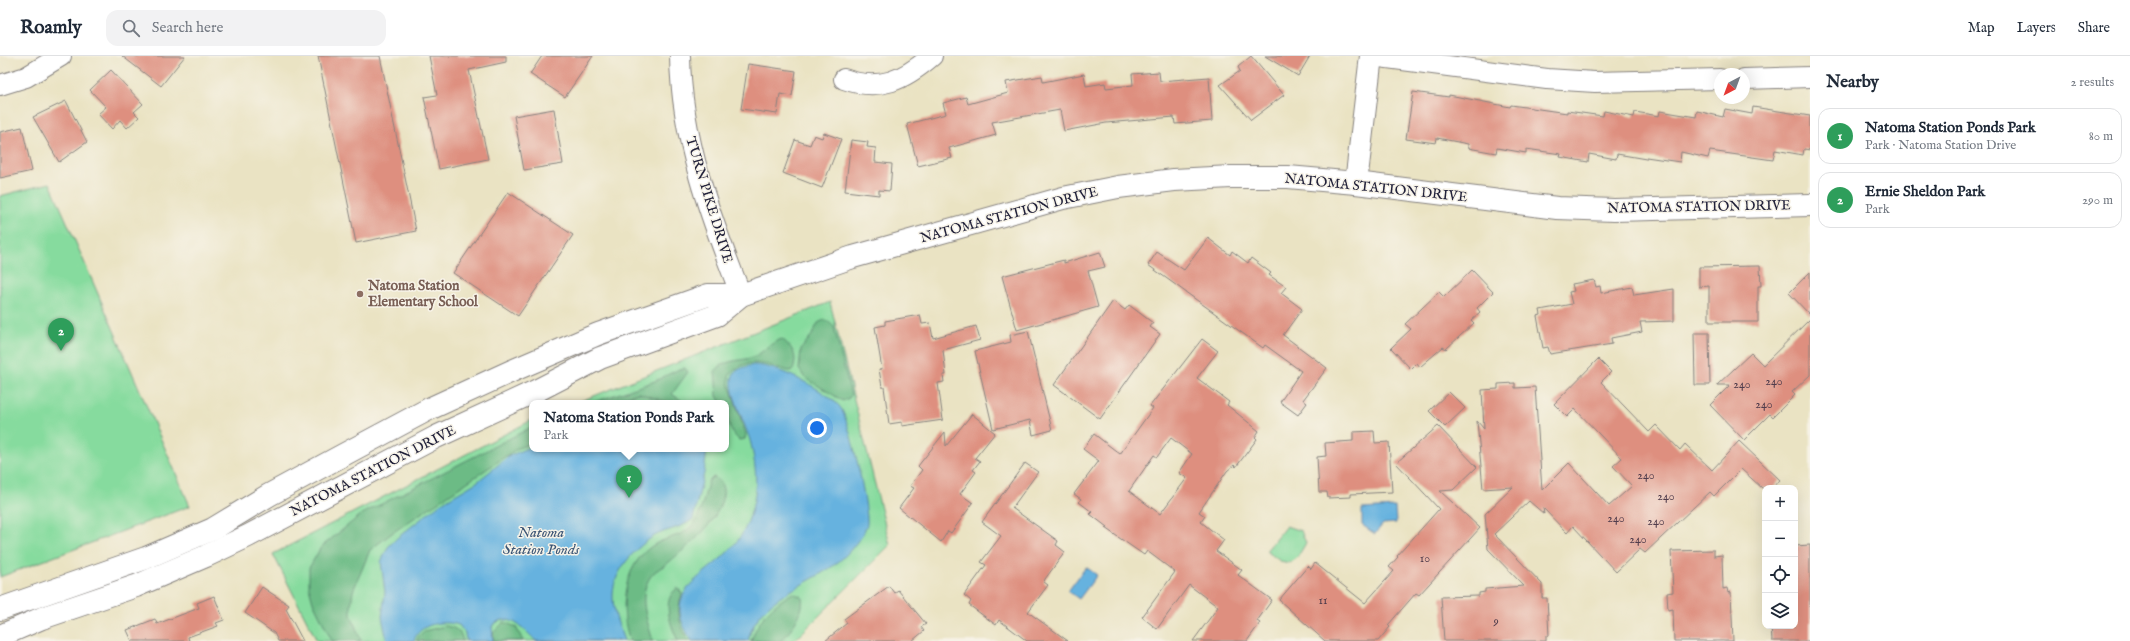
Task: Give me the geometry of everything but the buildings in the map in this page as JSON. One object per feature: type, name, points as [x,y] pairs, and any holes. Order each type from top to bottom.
[{"type":"street","points":[[0,85],[26,77],[61,56]]},
{"type":"street","name":"TURN PIKE DRIVE","points":[[680,56],[680,79],[686,121],[695,162],[741,295]]},
{"type":"street","points":[[844,79],[867,85],[883,84],[906,76],[932,56]]},
{"type":"street","points":[[1356,183],[1371,56],[1490,64],[1547,79],[1595,82],[1714,79]]},
{"type":"street","points":[[1750,79],[1810,77]]},
{"type":"street","name":"NATOMA STATION DRIVE","points":[[0,609],[146,558],[213,529],[269,495],[429,409],[598,334],[701,297],[708,295],[741,295],[853,257],[1063,198],[1118,187],[1174,180],[1231,177],[1288,177],[1356,183],[1557,208],[1614,210],[1810,205]]},
{"type":"street","name":"NATOMA STATION DRIVE","points":[[0,636],[42,618],[136,586],[206,556],[248,536],[436,437],[538,390],[600,358],[716,315],[741,295]]},
{"type":"green space","points":[[50,183],[190,506],[0,577],[0,196]]},
{"type":"green space","points":[[830,302],[890,545],[794,641],[317,641],[273,554],[529,422],[529,452],[729,452],[729,400],[584,400]]},
{"type":"green space","points":[[824,320],[829,322],[834,327],[851,395],[843,401],[804,377],[799,369],[801,349],[812,335],[818,323]]},
{"type":"green space","points":[[782,339],[792,349],[795,356],[793,370],[789,371],[757,363],[742,366],[729,376],[729,384],[746,434],[745,439],[739,440],[732,432],[729,426],[729,400],[719,400],[717,396],[715,371],[729,362],[755,356]]},
{"type":"green space","points":[[685,368],[688,372],[672,394],[681,400],[660,400],[638,393],[620,400],[601,400],[655,381],[679,369]]},
{"type":"green space","points":[[529,429],[529,444],[518,448],[392,533],[370,550],[353,591],[351,606],[351,615],[361,641],[332,641],[313,602],[309,587],[309,568],[321,547],[362,514]]},
{"type":"green space","points":[[714,477],[722,484],[723,489],[720,505],[715,515],[694,541],[655,572],[647,583],[644,608],[653,641],[630,641],[624,603],[629,577],[634,565],[642,555],[656,543],[690,528],[700,511],[709,480]]},
{"type":"green space","points":[[1286,526],[1301,531],[1306,543],[1297,558],[1290,563],[1280,561],[1266,551]]},
{"type":"green space","points":[[678,588],[682,594],[679,607],[681,624],[689,641],[678,641],[670,621],[668,606],[669,599]]},
{"type":"green space","points":[[793,593],[802,597],[801,609],[799,615],[782,641],[751,641],[762,619],[767,613],[779,602]]},
{"type":"green space","points":[[504,622],[516,627],[523,641],[494,641],[493,633]]},
{"type":"green space","points":[[445,626],[452,627],[457,630],[463,641],[417,641],[418,637],[424,631]]},
{"type":"water","points":[[754,365],[775,369],[800,380],[824,393],[840,407],[844,414],[858,464],[865,501],[867,524],[859,539],[841,560],[779,598],[765,610],[755,624],[748,641],[692,641],[683,623],[680,609],[683,597],[689,586],[723,557],[738,540],[748,522],[754,502],[756,483],[754,457],[749,437],[732,389],[732,381],[733,375],[737,371]]},
{"type":"water","name":"Natoma Station Ponds","points":[[529,447],[529,452],[707,452],[704,473],[693,519],[656,535],[641,545],[622,567],[617,576],[614,584],[613,599],[616,617],[624,641],[536,641],[516,623],[504,620],[492,626],[493,641],[466,641],[465,633],[459,625],[439,623],[433,624],[421,630],[414,641],[387,641],[382,617],[385,592],[381,562],[388,547],[397,538],[440,504],[477,482],[509,456]]},
{"type":"water","points":[[1395,507],[1396,523],[1383,524],[1375,534],[1362,525],[1362,509]]},
{"type":"water","points":[[1086,567],[1097,575],[1079,599],[1068,591]]},
{"type":"place","name":"Natoma Station Elementary School","points":[[360,294]]},
{"type":"place","name":"Ernie Sheldon Park","points":[[61,351]]},
{"type":"place","name":"Natoma Station Ponds Park","points":[[629,498]]}]
